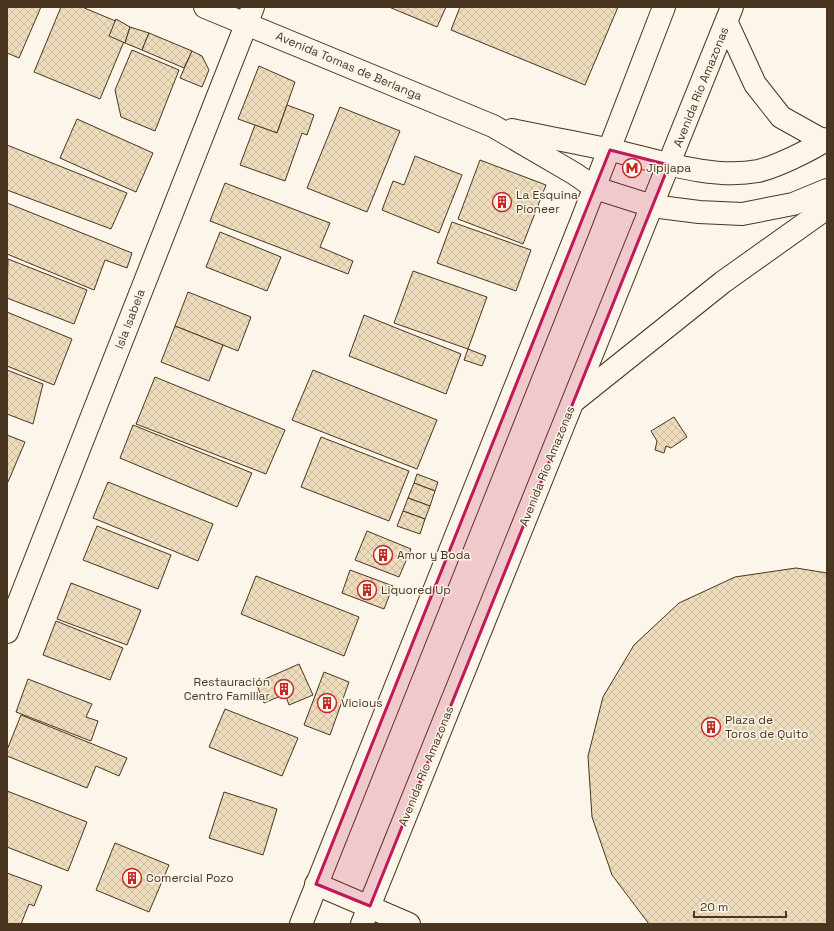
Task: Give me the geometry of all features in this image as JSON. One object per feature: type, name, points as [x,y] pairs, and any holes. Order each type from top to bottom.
[{"type":"main road","name":"Avenida Tomas de Berlanga","points":[[205,7],[250,15],[493,126],[575,174],[595,188],[652,206],[699,212],[742,214],[793,204],[827,190]]},
{"type":"main road","points":[[301,924],[595,188],[664,7]]},
{"type":"main road","name":"Isla Isabela","points":[[7,632],[250,15]]},
{"type":"main road","points":[[730,15],[755,84],[781,117],[826,140]]},
{"type":"main road","name":"Avenida Río Amazonas","points":[[366,915],[730,15]]},
{"type":"main road","name":"Avenida Tomas de Berlanga","points":[[493,126],[610,150],[669,165],[722,173],[758,171],[792,157],[826,140]]},
{"type":"main road","points":[[573,402],[723,282],[827,208]]},
{"type":"main road","points":[[316,884],[366,915],[409,924]]},
{"type":"highlighted area","points":[[610,150],[669,165],[370,906],[316,884]]},
{"type":"building","points":[[7,7],[41,7],[19,58],[7,53]]},
{"type":"building","points":[[61,7],[82,7],[130,27],[100,99],[34,72]]},
{"type":"building","points":[[389,7],[446,7],[437,27]]},
{"type":"building","points":[[460,7],[618,7],[585,85],[451,30]]},
{"type":"building","points":[[116,19],[130,27],[125,43],[109,36]]},
{"type":"building","points":[[130,27],[149,33],[142,50],[125,43]]},
{"type":"building","points":[[149,33],[192,51],[184,68],[142,50]]},
{"type":"building","points":[[132,50],[179,70],[155,131],[121,117],[115,90]]},
{"type":"building","points":[[192,51],[202,56],[209,70],[202,87],[180,78]]},
{"type":"building","points":[[259,66],[295,82],[277,133],[238,119]]},
{"type":"building","points":[[287,105],[314,115],[307,135],[302,133],[285,181],[240,165],[255,125],[277,133]]},
{"type":"building","points":[[340,107],[400,131],[367,212],[307,188]]},
{"type":"building","points":[[77,119],[153,153],[136,192],[60,158]]},
{"type":"building","points":[[7,145],[127,193],[111,229],[7,190]]},
{"type":"building","points":[[415,156],[462,175],[439,233],[382,210],[393,181],[404,185]]},
{"type":"building","name":"La Esquina Pioneer","points":[[480,160],[546,185],[523,244],[458,219]]},
{"type":"building","points":[[225,183],[330,223],[320,247],[353,261],[348,274],[210,221]]},
{"type":"building","points":[[7,203],[132,253],[127,268],[105,260],[94,290],[7,254]]},
{"type":"building","points":[[452,222],[531,250],[516,291],[437,263]]},
{"type":"building","points":[[220,232],[281,257],[267,291],[206,267]]},
{"type":"building","points":[[8,259],[87,290],[74,324],[7,298]]},
{"type":"building","points":[[413,271],[487,297],[468,349],[394,323]]},
{"type":"building","points":[[188,292],[251,317],[238,351],[175,326]]},
{"type":"building","points":[[7,312],[72,339],[54,385],[7,366]]},
{"type":"building","points":[[364,315],[461,354],[446,394],[349,356]]},
{"type":"building","points":[[175,326],[223,345],[209,381],[161,362]]},
{"type":"building","points":[[468,349],[486,356],[482,366],[464,360]]},
{"type":"building","points":[[7,370],[43,384],[33,424],[7,414]]},
{"type":"building","points":[[313,370],[437,420],[417,469],[292,420]]},
{"type":"building","points":[[155,377],[285,430],[266,474],[136,424]]},
{"type":"building","points":[[674,417],[687,437],[671,448],[666,446],[664,453],[655,450],[657,441],[651,431]]},
{"type":"building","points":[[133,425],[252,473],[237,507],[120,458]]},
{"type":"building","points":[[7,435],[25,442],[8,482],[7,482]]},
{"type":"building","points":[[321,437],[409,471],[389,521],[301,487]]},
{"type":"building","points":[[417,474],[438,482],[435,491],[414,483]]},
{"type":"building","points":[[108,482],[213,524],[198,561],[93,518]]},
{"type":"building","points":[[414,483],[435,491],[430,506],[408,498]]},
{"type":"building","points":[[408,498],[430,506],[425,519],[403,511]]},
{"type":"building","points":[[403,511],[425,519],[420,534],[397,526]]},
{"type":"building","points":[[97,526],[171,555],[158,589],[83,560]]},
{"type":"building","name":"Amor y Boda","points":[[367,531],[411,549],[399,577],[355,560]]},
{"type":"building","name":"Plaza de Toros de Quito","points":[[796,568],[827,573],[827,924],[649,924],[612,875],[592,817],[588,756],[603,697],[634,645],[679,603],[735,577]]},
{"type":"building","name":"Liquored Up","points":[[350,570],[393,586],[384,609],[342,593]]},
{"type":"building","points":[[256,576],[359,617],[344,656],[241,614]]},
{"type":"building","points":[[71,583],[141,610],[127,645],[57,619]]},
{"type":"building","points":[[56,621],[123,648],[110,680],[43,655]]},
{"type":"building","name":"Restauración Centro Familiar","points":[[299,664],[313,695],[289,705],[285,694],[264,703],[256,683]]},
{"type":"building","name":"Vicious","points":[[324,672],[349,682],[330,735],[304,725]]},
{"type":"building","points":[[28,679],[92,704],[86,717],[98,721],[91,741],[16,712]]},
{"type":"building","points":[[225,709],[298,738],[282,776],[209,747]]},
{"type":"building","points":[[21,715],[127,758],[119,776],[96,766],[87,788],[7,756],[7,750]]},
{"type":"building","points":[[7,791],[87,822],[68,871],[7,847]]},
{"type":"building","points":[[224,792],[277,809],[263,855],[209,838]]},
{"type":"building","name":"Comercial Pozo","points":[[115,843],[169,865],[149,912],[96,890]]},
{"type":"building","points":[[7,873],[42,886],[34,906],[29,904],[21,924],[7,924]]},
{"type":"place","name":"Jipijapa","points":[[632,168]]},
{"type":"place","name":"La Esquina Pioneer","points":[[502,202]]},
{"type":"place","name":"Amor y Boda","points":[[383,555]]},
{"type":"place","name":"Liquored Up","points":[[367,590]]},
{"type":"place","name":"Restauración Centro Familiar","points":[[284,689]]},
{"type":"place","name":"Vicious","points":[[327,703]]},
{"type":"place","name":"Plaza de Toros de Quito","points":[[711,727]]},
{"type":"place","name":"Comercial Pozo","points":[[132,878]]}]
